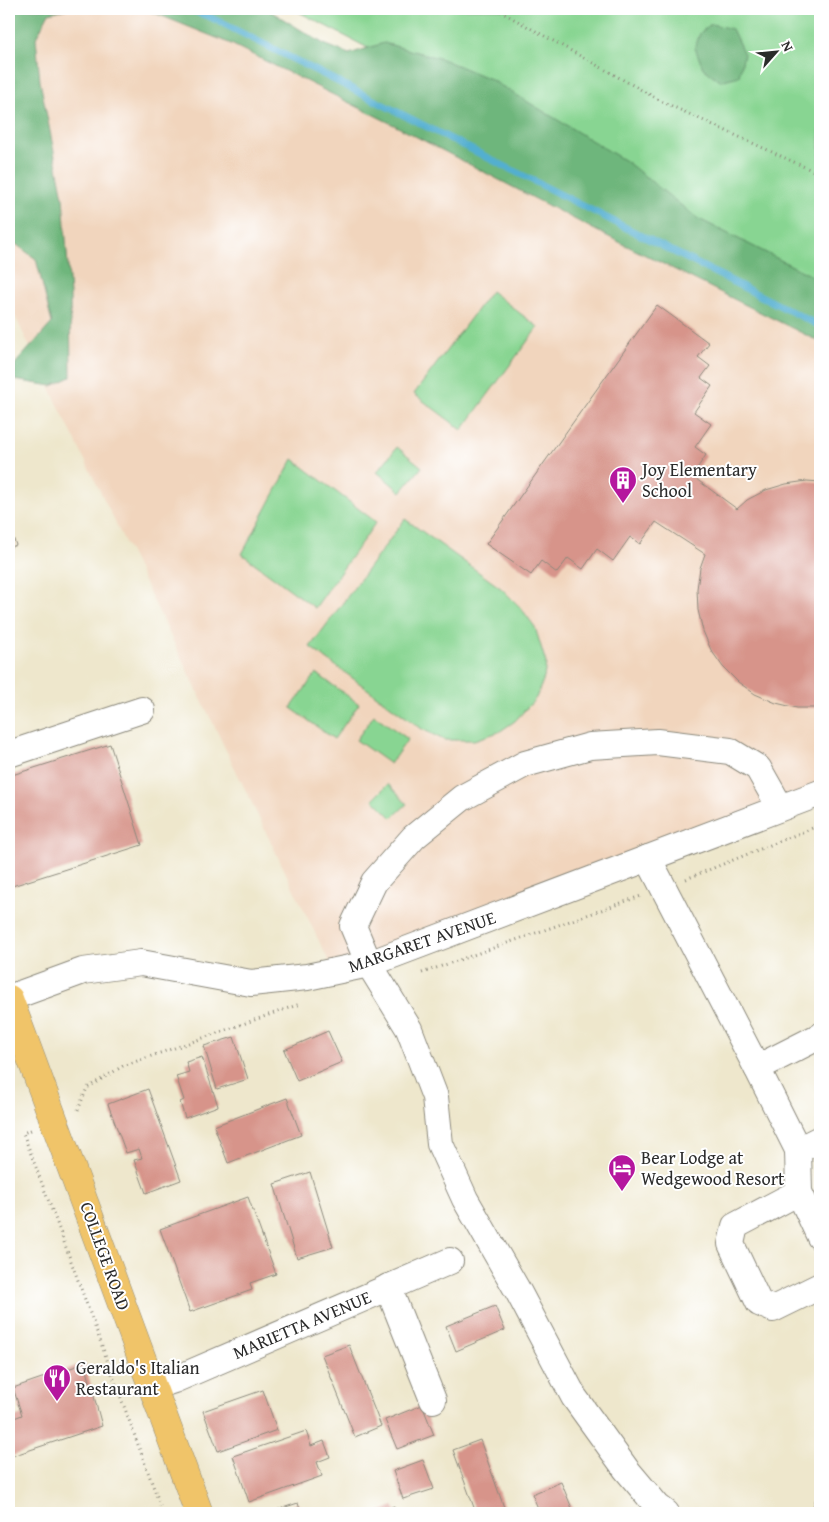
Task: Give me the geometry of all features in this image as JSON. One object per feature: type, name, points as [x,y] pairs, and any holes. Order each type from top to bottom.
[{"type":"main road","name":"COLLEGE ROAD","points":[[9,998],[199,1513]]},
{"type":"street","points":[[9,754],[142,710]]},
{"type":"street","points":[[666,1513],[658,1507],[626,1469],[574,1397],[519,1293],[465,1199],[440,1144],[434,1097],[409,1029],[369,964],[353,926],[374,882],[414,837],[462,798],[525,764],[590,746],[658,742],[730,751],[758,768],[780,807]]},
{"type":"street","name":"MARGARET AVENUE","points":[[9,998],[83,971],[141,963],[251,983],[307,977],[369,964],[820,793]]},
{"type":"street","points":[[648,858],[757,1068],[809,1145],[799,1192],[820,1236]]},
{"type":"street","points":[[757,1068],[820,1036]]},
{"type":"street","points":[[799,1192],[735,1226],[731,1244],[759,1303],[773,1309],[820,1286]]},
{"type":"street","name":"MARIETTA AVENUE","points":[[153,1387],[174,1380],[450,1261]]},
{"type":"street","points":[[388,1287],[433,1400]]},
{"type":"path","points":[[496,9],[663,102],[820,174]]},
{"type":"path","points":[[417,974],[664,888],[815,827],[820,828]]},
{"type":"path","points":[[163,1513],[23,1133],[78,1111],[88,1088],[123,1066],[308,1002]]},
{"type":"shaded area","points":[[9,9],[188,9],[820,326],[820,793],[336,976],[9,304]]},
{"type":"green space","points":[[9,9],[66,9],[49,13],[36,38],[40,81],[63,197],[70,294],[71,377],[52,386],[14,380],[15,364],[52,323],[36,259],[9,239]]},
{"type":"green space","points":[[136,9],[267,9],[324,44],[349,54],[384,43],[442,59],[490,79],[627,162],[697,218],[820,280],[820,342],[593,229],[392,124],[229,43],[152,12]]},
{"type":"green space","points":[[293,9],[820,9],[820,283]]},
{"type":"green space","points":[[711,24],[732,29],[744,54],[739,76],[720,81],[703,68],[695,48],[700,33]]},
{"type":"green space","points":[[491,291],[538,327],[462,430],[414,394]]},
{"type":"green space","points":[[397,447],[422,467],[401,492],[377,472]]},
{"type":"green space","points":[[293,459],[376,522],[315,608],[242,554]]},
{"type":"green space","points":[[405,519],[502,589],[521,608],[535,627],[546,663],[544,678],[536,698],[515,721],[499,732],[474,740],[444,740],[422,729],[310,647]]},
{"type":"green space","points":[[316,673],[359,704],[334,739],[291,708]]},
{"type":"green space","points":[[374,715],[408,739],[390,764],[356,740]]},
{"type":"green space","points":[[388,784],[407,804],[392,818],[373,799]]},
{"type":"building","name":"Joy Elementary School","points":[[657,305],[709,343],[698,357],[710,366],[701,378],[712,386],[694,412],[711,424],[695,447],[706,455],[692,476],[737,509],[747,500],[766,490],[786,484],[807,481],[820,482],[820,708],[797,708],[776,703],[755,694],[738,682],[723,667],[711,650],[703,631],[698,610],[697,589],[700,568],[705,554],[656,522],[640,544],[630,537],[613,561],[597,549],[583,569],[568,558],[557,573],[541,561],[531,575],[486,544]]},
{"type":"building","points":[[9,527],[16,545],[9,548]]},
{"type":"building","points":[[110,744],[142,845],[9,887],[9,776]]},
{"type":"building","points":[[328,1031],[342,1062],[297,1081],[284,1050]]},
{"type":"building","points":[[234,1037],[248,1079],[217,1089],[204,1046]]},
{"type":"building","points":[[202,1057],[218,1106],[185,1118],[180,1102],[184,1100],[176,1076],[189,1072],[186,1062]]},
{"type":"building","points":[[148,1089],[181,1180],[146,1193],[134,1160],[142,1158],[139,1149],[126,1153],[108,1104]]},
{"type":"building","points":[[287,1098],[301,1135],[228,1163],[214,1126]]},
{"type":"building","points":[[310,1172],[333,1247],[297,1258],[274,1184]]},
{"type":"building","points":[[248,1197],[276,1274],[250,1283],[252,1290],[190,1312],[160,1229]]},
{"type":"building","points":[[495,1306],[505,1330],[456,1351],[446,1326]]},
{"type":"building","points":[[349,1345],[381,1426],[355,1437],[322,1355]]},
{"type":"building","name":"Geraldo's Italian Restaurant","points":[[85,1363],[102,1426],[9,1457],[9,1420],[22,1415],[13,1388]]},
{"type":"building","points":[[263,1390],[277,1430],[218,1451],[203,1411]]},
{"type":"building","points":[[422,1405],[434,1435],[397,1449],[385,1420]]},
{"type":"building","points":[[306,1431],[311,1446],[324,1441],[330,1457],[317,1462],[322,1476],[249,1502],[233,1456]]},
{"type":"building","points":[[480,1440],[506,1513],[476,1513],[453,1450]]},
{"type":"building","points":[[423,1460],[434,1489],[403,1499],[393,1471]]},
{"type":"building","points":[[561,1482],[574,1513],[540,1513],[532,1494]]},
{"type":"building","points":[[820,1485],[820,1513],[811,1513]]},
{"type":"building","points":[[298,1503],[301,1513],[267,1513]]},
{"type":"building","points":[[394,1506],[397,1513],[377,1513]]},
{"type":"waterway","points":[[188,9],[210,17],[820,326]]},
{"type":"place","name":"Joy Elementary School","points":[[623,504]]},
{"type":"place","name":"Bear Lodge at Wedgewood Resort","points":[[622,1192]]},
{"type":"place","name":"Geraldo's Italian Restaurant","points":[[57,1402]]}]
